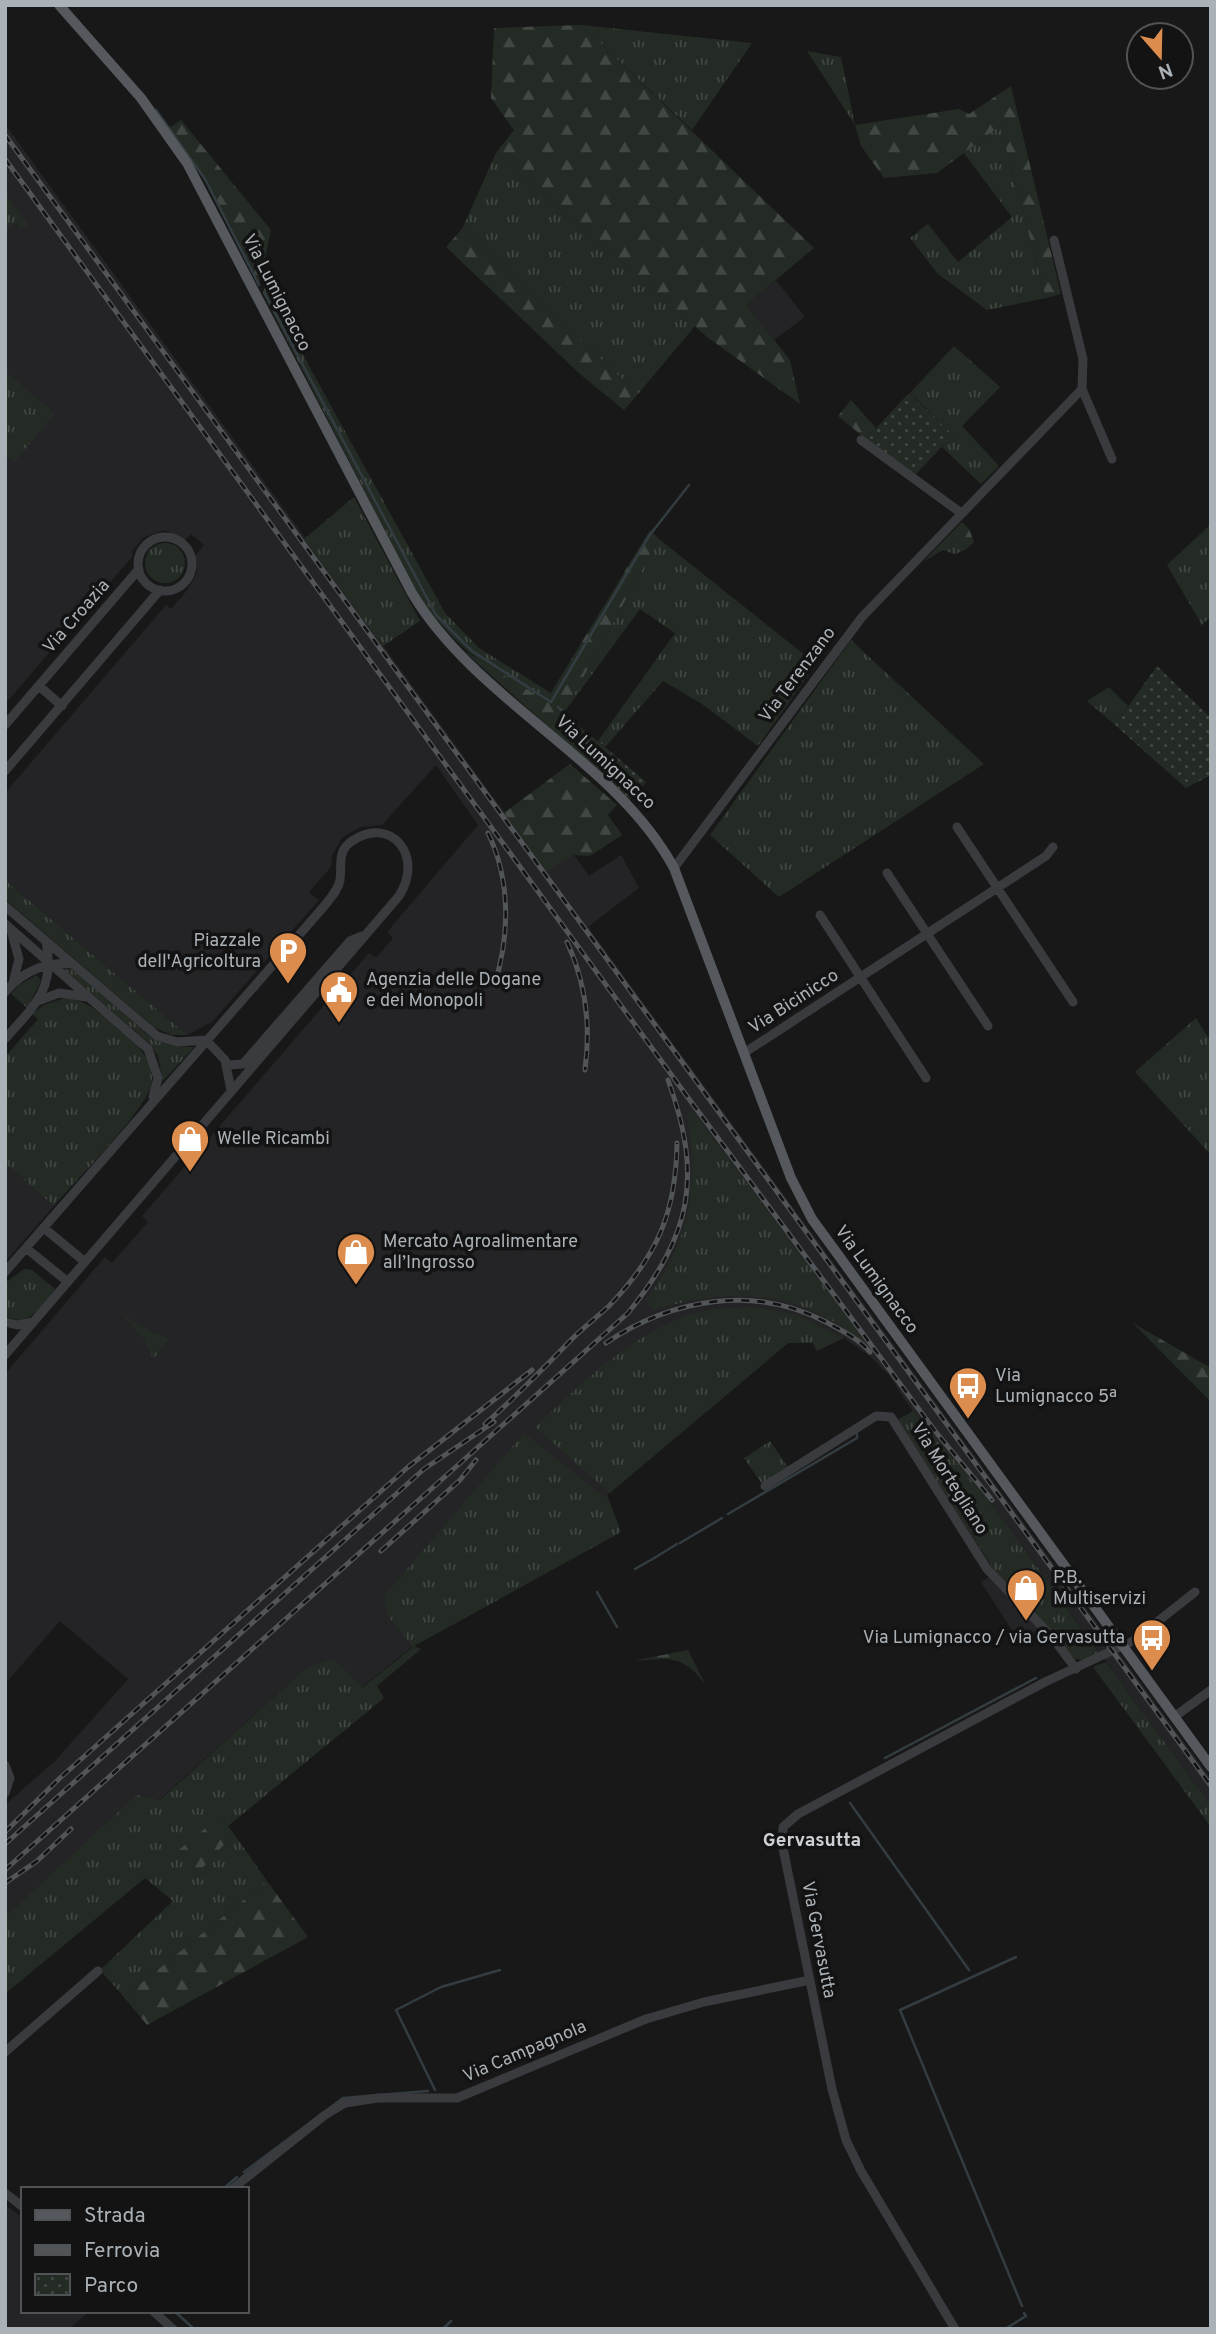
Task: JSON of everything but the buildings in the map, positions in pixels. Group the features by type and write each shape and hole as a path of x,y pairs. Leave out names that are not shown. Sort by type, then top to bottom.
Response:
{"main road":[{"name":"Via Lumignacco","path":"60,6 141,98 187,163 412,593 435,627 475,668 642,820 674,867 791,1178 812,1220 1211,1767"}],"street":[{"path":"1054,240 1083,359 1082,389 1112,459"},
{"name":"Via Terenzano","path":"674,867 862,617 1082,389"},
{"path":"862,440 961,513"},
{"name":"Via Croazia","path":"5,725 139,569 140,553 152,540 168,537 183,544 191,559 189,576 177,587 160,590 5,771"},
{"path":"139,569 146,583 160,590"},
{"path":"38,686 62,706"},
{"path":"957,827 1073,1002"},
{"path":"5,1272 335,893 345,848 361,836 390,836 404,849 410,874 400,897 5,1355"},
{"name":"Via Bicinicco","path":"744,1053 1046,856 1053,847"},
{"path":"887,873 988,1026"},
{"path":"5,906 157,1036 177,1042 206,1041 222,1054 228,1065 231,1090"},
{"name":"Via Bicinicco","path":"820,915 926,1078"},
{"path":"8,926 148,1049 154,1058 159,1078 157,1089 144,1113"},
{"path":"8,926 19,959 13,983"},
{"path":"228,1065 243,1064 350,941 367,934"},
{"path":"5,1039 38,1001 51,964 46,942"},
{"path":"5,992 13,983 51,964 73,965"},
{"path":"38,1001 59,993 92,998"},
{"path":"44,1228 85,1262"},
{"path":"26,1248 68,1282"},
{"path":"5,1322 17,1325 33,1322"},
{"name":"Via Mortegliano","path":"765,1486 876,1416 891,1417 987,1569 1053,1638 1076,1669"},
{"path":"1123,1647 1195,1592"},
{"name":"Via Gervasutta","path":"955,2329 861,2172 846,2140 832,2089 783,1848 782,1831 786,1823 1045,1682 1123,1647"},
{"path":"1174,1717 1211,1690"},
{"path":"5,1765 9,1775 5,1793"},
{"path":"5,2052 98,1970"},
{"name":"Via Campagnola","path":"235,2187 325,2115 345,2103 377,2098 457,2098 646,2018 704,2002 810,1980"},
{"path":"5,2193 21,2205"},
{"path":"155,2313 173,2329"}],"shaded area":[{"path":"5,124 504,812 588,845 574,855 589,876 621,855 639,888 588,927 1211,1779 1211,1806 993,1506 921,1424 888,1374 871,1357 844,1338 817,1351 813,1343 788,1343 607,1495 621,1532 413,1646 361,1688 340,1664 305,1669 159,1800 137,1796 5,1917 5,1805 55,1761 128,1679 60,1621 5,1684 5,1374 105,1257 112,1263 148,1222 142,1216 369,953 376,958 393,938 387,932 478,825 436,765 382,825 361,827 343,837 332,855 331,867 309,892 319,900 212,1022 187,1035 5,880 5,793 166,605 171,609 188,589 197,573 195,556 204,545 191,534 185,540 165,530 144,537 132,551 132,557 5,704"},
{"path":"776,280 805,317 774,340 746,305"},
{"path":"5,1163 54,1206 5,1262"},
{"path":"989,1577 1040,1629 1020,1643 981,1582"},
{"path":"8,2207 21,2217 21,2313 88,2313 69,2329 5,2329 5,2211"}],"green space":[{"path":"581,25 752,43 692,130"},
{"path":"581,25 814,248 746,305 790,360 800,404 707,337 496,153 514,130 491,98 494,28"},
{"path":"807,51 841,57 855,125"},
{"path":"1011,86 1061,294 1046,298 1000,126 937,173 884,178 861,146 855,125 959,109 969,114"},
{"path":"181,120 271,230 259,285 205,179 169,128"},
{"path":"1000,126 1046,298 987,310 938,274 910,238 928,224 958,262 1012,217 964,153"},
{"path":"496,153 695,326 638,394 462,229"},
{"path":"5,193 28,225 20,229 17,223 5,228"},
{"path":"462,229 638,394 624,410 581,375 446,247"},
{"path":"265,286 445,613 479,648 551,693 546,702 491,668 461,645 419,596 263,294"},
{"path":"954,346 1000,387 962,426 999,466 981,484 942,447 953,435 910,393"},
{"path":"5,371 55,414 14,462 5,454"},
{"path":"909,393 953,435 914,476 866,439"},
{"path":"851,400 876,428 866,439 838,416"},
{"path":"354,497 420,621 383,646 304,539"},
{"path":"962,522 969,529 974,542 965,550 949,535"},
{"path":"1211,524 1211,616 1202,625 1167,565"},
{"path":"650,530 659,539 563,714 605,747 590,764 463,650 546,701"},
{"path":"949,535 965,550 955,554 943,550 924,561"},
{"path":"659,539 816,664 758,746 702,704 663,681 605,747 598,741 675,633 640,609 563,714"},
{"path":"165,543 173,544 179,549 184,555 184,571 179,577 173,582 165,583 157,582 151,577 146,571 145,563 146,555 151,549 157,544"},
{"path":"851,640 984,764 779,897 710,835"},
{"path":"1157,666 1211,718 1211,775 1186,788 1115,725"},
{"path":"1109,687 1128,706 1115,725 1087,701"},
{"path":"605,747 646,782 629,800 590,764"},
{"path":"570,764 617,805 608,815 622,835 590,856 574,855 547,871 504,813"},
{"path":"5,880 187,1035 172,1035 155,1028 5,899"},
{"path":"62,968 73,970 154,1040 175,1046 194,1047 163,1081 158,1056 149,1043"},
{"path":"37,975 41,981 27,1008 11,994 19,985"},
{"path":"65,998 82,1002 103,1015 134,1043 150,1066 152,1081 148,1093 126,1125 54,1206 5,1163 5,1057 38,1019 32,1014 44,1005"},
{"path":"1196,1018 1211,1042 1211,1155 1135,1072"},
{"path":"692,1110 869,1346 818,1313 792,1303 767,1298 713,1297 653,1310 646,1299 673,1257 688,1211 692,1164 687,1114"},
{"path":"24,1269 32,1270 55,1289 40,1308 21,1320 5,1316 5,1283"},
{"path":"755,1307 797,1315 843,1338 817,1351 813,1343 788,1343 610,1493 535,1427 603,1366 660,1327 698,1312"},
{"path":"121,1313 152,1333 169,1338 155,1357 152,1357 144,1339"},
{"path":"1133,1323 1211,1368 1211,1402"},
{"path":"913,1411 993,1506 1100,1654 1084,1660 1075,1659 996,1573 897,1420"},
{"path":"524,1433 604,1497 607,1495 621,1532 414,1646 421,1649 377,1686 384,1698 228,1826 219,1816 196,1874 234,1834 267,1881 124,1997 100,1970 173,1901 145,1878 5,1994 5,1917 137,1795 160,1800 305,1669 330,1660 340,1664 362,1688 413,1647 388,1616 384,1596"},
{"path":"770,1441 788,1467 762,1484 744,1458"},
{"path":"688,1650 705,1684 689,1667 674,1660 633,1661"},
{"path":"1106,1662 1211,1806 1211,1827 1093,1667"},
{"path":"220,1816 234,1834 196,1875 174,1854"},
{"path":"267,1881 308,1937 147,2025 124,1997"}],"waterway":[{"path":"156,110 205,179 259,285"},
{"path":"264,292 436,615 472,651 551,702 649,536 689,485"},
{"path":"558,707 563,711"},
{"path":"728,1514 857,1438 857,1434"},
{"path":"680,1543 722,1518"},
{"path":"651,1560 677,1544"},
{"path":"635,1569 649,1561"},
{"path":"597,1592 617,1627"},
{"path":"885,1758 1036,1678"},
{"path":"850,1803 969,1970"},
{"path":"1016,1957 900,2010 1022,2306"},
{"path":"435,2090 396,2010 441,1987 500,1970"},
{"path":"244,2172 343,2098 428,2091"},
{"path":"225,2187 237,2177"},
{"path":"176,2313 192,2327"},
{"path":"1005,2329 1026,2316 1024,2313"},
{"path":"443,2329 451,2321"}],"railway":[{"path":"5,135 1211,1786"},
{"path":"5,159 689,1099 935,1431 992,1500"},
{"path":"488,833 501,870 506,909 503,948 494,986"},
{"path":"567,942 583,989 587,1021 585,1070"},
{"path":"5,1870 628,1313 666,1257 678,1230 685,1203 688,1175 686,1146 668,1080"},
{"path":"485,1424 609,1306 640,1269 661,1232 668,1212 673,1191 677,1143"},
{"path":"606,1343 631,1328 685,1307 742,1300 799,1310 844,1332 870,1352"},
{"path":"5,1832 60,1778 408,1467 532,1370"},
{"path":"5,1844 424,1469 494,1422"},
{"path":"381,1551 460,1480 476,1460"},
{"path":"5,1883 37,1861 71,1829"}],"place":[{"name":"Piazzale dell'Agricoltura","path":"288,985"},
{"name":"Agenzia delle Dogane e dei Monopoli","path":"339,1024"},
{"name":"Welle Ricambi","path":"190,1173"},
{"name":"Mercato Agroalimentare all’Ingrosso","path":"356,1286"},
{"name":"Via Lumignacco 5ª","path":"968,1420"},
{"name":"P.B. Multiservizi","path":"1026,1622"},
{"name":"Via Lumignacco / via Gervasutta","path":"1152,1672"}],"district":[{"name":"Gervasutta","path":"812,1841"}]}
